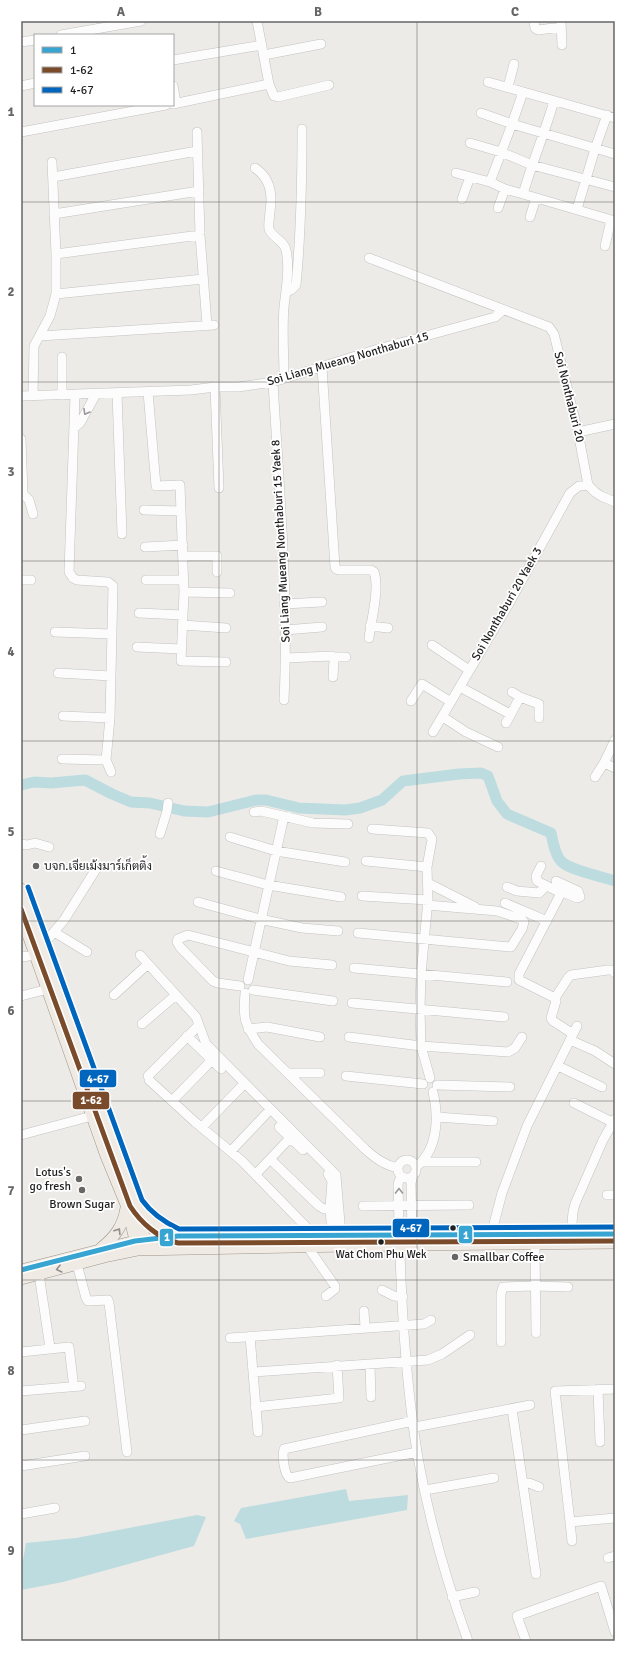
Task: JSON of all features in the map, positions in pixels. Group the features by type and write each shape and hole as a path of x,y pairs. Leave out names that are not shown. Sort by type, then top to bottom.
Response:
{"main road":[{"path":"21,889 39,950 48,989 106,1156 132,1205 155,1224 178,1236"},
{"path":"22,920 39,950 63,1008 132,1205 141,1245"},
{"path":"99,1250 115,1236 132,1205"},
{"path":"21,1270 99,1250 141,1245 350,1246 399,1239 412,1234 615,1234"},
{"path":"333,1246 341,1235"},
{"path":"341,1235 350,1246"},
{"path":"21,1279 178,1236 341,1235 399,1239 535,1243 615,1243"}],"street":[{"path":"68,34 141,21"},
{"path":"257,21 269,84 272,94 275,97 329,85"},
{"path":"534,21 535,28 538,30 561,24 562,46"},
{"path":"21,42 34,40"},
{"path":"264,55 321,44"},
{"path":"174,60 262,45"},
{"path":"508,88 514,64"},
{"path":"488,82 611,116 595,149 577,210"},
{"path":"21,86 34,83"},
{"path":"175,103 269,84"},
{"path":"490,182 523,92"},
{"path":"523,194 532,165 545,133 554,101"},
{"path":"21,132 161,106"},
{"path":"481,113 512,124 615,154"},
{"path":"286,291 291,290 296,285 302,203 302,128"},
{"path":"40,336 210,325 203,279 200,235 200,191 197,132"},
{"path":"470,143 501,152 532,165 615,187"},
{"path":"53,178 197,151"},
{"path":"33,395 34,346 50,316 56,294 56,254 52,162"},
{"path":"255,168 266,177 268,182 271,204 269,229 273,235 283,243 286,250 286,291 283,348 284,378"},
{"path":"456,173 490,182 505,189 613,220 605,246"},
{"path":"462,199 470,177"},
{"path":"498,208 505,189"},
{"path":"54,214 200,191"},
{"path":"530,217 536,198"},
{"path":"56,254 200,235"},
{"path":"369,258 419,276 503,310"},
{"path":"56,294 203,279"},
{"name":"Soi Liang Mueang Nonthaburi 15","path":"21,396 192,390 215,387 238,387 273,382 378,349 495,317 503,310"},
{"name":"Soi Nonthaburi 20","path":"503,310 540,323 552,330 578,432 588,485"},
{"path":"62,357 62,395"},
{"path":"322,367 335,567 339,570 371,570 376,576 375,596 369,638"},
{"name":"Soi Liang Mueang Nonthaburi 15 Yaek 8","path":"273,382 286,658 284,700"},
{"path":"215,387 219,488"},
{"path":"148,392 156,486 180,485 184,592 181,661 226,662"},
{"path":"117,393 122,534"},
{"path":"74,428 80,423 96,394"},
{"path":"75,395 70,572 73,578 77,580 108,582 113,586 110,718 106,760 111,772"},
{"path":"578,432 615,424"},
{"path":"21,439 23,494 30,500 33,514"},
{"path":"588,485 601,496 615,502"},
{"name":"Soi Nonthaburi 20 Yaek 3","path":"433,732 507,607 570,493 579,486 588,485"},
{"path":"144,510 181,512"},
{"path":"145,547 183,545"},
{"path":"183,556 217,556 217,572"},
{"path":"21,580 31,580"},
{"path":"146,580 183,580"},
{"path":"184,592 230,593"},
{"path":"284,604 322,602"},
{"path":"139,613 226,628"},
{"path":"370,626 388,628"},
{"path":"285,630 322,627"},
{"path":"55,632 112,634"},
{"path":"432,645 469,670"},
{"path":"137,647 181,649"},
{"path":"333,677 334,657"},
{"path":"286,658 346,657"},
{"path":"58,673 111,676"},
{"path":"411,701 422,684 451,702"},
{"path":"460,687 510,714"},
{"path":"506,723 516,694 539,704 539,718"},
{"path":"63,716 110,718"},
{"path":"443,717 466,732 498,747"},
{"path":"595,777 615,740"},
{"path":"62,760 106,760"},
{"path":"604,762 615,768"},
{"path":"160,834 168,806"},
{"path":"254,812 262,811 313,823 348,824"},
{"path":"284,816 260,919 248,980 242,982 246,990 244,1012 246,1026 258,1044 290,1073 365,1149 379,1161 407,1178 418,1168 476,1162"},
{"path":"372,829 428,833 432,839 427,867 428,903 421,974 420,1009 421,1046 426,1081 425,1091 435,1088 510,1087"},
{"path":"230,836 276,851 345,862"},
{"path":"21,844 27,846 35,843 49,847"},
{"path":"366,861 427,867"},
{"path":"21,957 39,950 67,916 98,866"},
{"path":"541,866 536,879 537,881 561,893 577,898 580,894 578,891 556,881"},
{"path":"216,871 268,885 342,897"},
{"path":"428,883 435,885 479,909"},
{"path":"507,887 517,892 539,893 546,886"},
{"path":"555,998 519,980 519,974 561,893"},
{"path":"358,933 511,947 522,930 524,922 521,919 498,911 362,896"},
{"path":"198,902 260,919 302,928 338,931"},
{"path":"505,903 547,921"},
{"path":"54,932 87,952"},
{"path":"332,965 292,961 253,953 188,935 178,939 178,944 180,947 213,981 218,983 246,990 334,1001"},
{"path":"140,955 196,1017 203,1046 212,1060 242,1086 266,1114 290,1138 304,1147"},
{"path":"114,995 148,964"},
{"path":"354,968 507,982"},
{"path":"615,973 612,970 608,970 571,975 555,998 556,1001 551,1018 553,1021 573,1033 595,1051 615,1064"},
{"path":"21,996 48,989"},
{"path":"142,1024 176,995"},
{"path":"352,1004 504,1017"},
{"path":"198,1026 148,1078 172,1101 256,1174 314,1235"},
{"path":"248,1029 267,1027 320,1036"},
{"path":"491,1235 502,1193 527,1126 573,1033"},
{"path":"187,1036 203,1046 334,1176 334,1208 341,1235"},
{"path":"349,1037 421,1046 508,1052 515,1048 522,1037"},
{"path":"172,1101 212,1060"},
{"path":"558,1066 602,1087"},
{"path":"290,1073 320,1073"},
{"path":"346,1076 426,1081 436,1080 435,1088 437,1117 432,1145 411,1182 412,1234"},
{"path":"202,1127 242,1086"},
{"path":"571,1235 575,1204 614,1121 574,1103"},
{"path":"231,1152 266,1114"},
{"path":"21,1135 92,1116"},
{"path":"437,1117 493,1121"},
{"path":"256,1174 290,1138"},
{"path":"270,1159 319,1206 324,1209 334,1208"},
{"path":"418,1168 414,1162 406,1159 400,1162 398,1184 399,1239 407,1361 417,1452 425,1490 442,1563 468,1641"},
{"path":"363,1206 469,1205"},
{"path":"535,1243 536,1334"},
{"path":"307,1246 335,1286 335,1289 326,1296"},
{"path":"77,1264 88,1301 108,1300 109,1303 127,1452"},
{"path":"39,1274 50,1348"},
{"path":"500,1342 501,1290 506,1286 568,1287"},
{"path":"382,1290 394,1296 403,1298"},
{"path":"364,1311 366,1327"},
{"path":"230,1338 404,1324 424,1324 431,1320"},
{"path":"253,1372 337,1365 428,1360 442,1354 470,1335"},
{"path":"250,1336 258,1432"},
{"path":"21,1352 69,1347 77,1383 21,1391"},
{"path":"370,1364 371,1397"},
{"path":"255,1407 339,1398 337,1365"},
{"path":"598,1389 600,1442"},
{"path":"572,1541 555,1391 615,1389"},
{"path":"417,1452 290,1478 286,1475 283,1455 284,1449 414,1424 530,1405"},
{"path":"512,1409 536,1574"},
{"path":"21,1430 85,1421"},
{"path":"21,1466 85,1456"},
{"path":"425,1490 494,1478"},
{"path":"523,1484 529,1483 539,1487"},
{"path":"21,1514 55,1508"},
{"path":"570,1522 615,1518"},
{"path":"526,1641 517,1616 601,1586 615,1632"},
{"path":"452,1596 475,1592"}],"water":[{"path":"346,1489 349,1501 408,1495 407,1510 246,1539 240,1524 234,1521 241,1508"},
{"path":"197,1515 206,1517 194,1546 63,1582 21,1590 21,1560 23,1560 26,1543 76,1538"}],"waterway":[{"path":"21,785 34,782 51,783 85,780 131,802 150,803 184,811 208,812 256,800 266,800 299,808 345,810 360,808 382,800 403,781 459,774 481,773 488,776 497,801 507,814 551,833 556,853 562,862 572,868 615,881"}],"transit line":[{"name":"4-67","path":"28,887 142,1200 154,1213 168,1223 179,1229 615,1227"},
{"name":"1-62","path":"21,909 130,1206 145,1224 164,1238 178,1243 615,1241"},
{"name":"1","path":"21,1270 135,1241 178,1236 615,1234"}],"place":[{"name":"บจก.เจียเม้งมาร์เก็ตติ้ง","path":"36,866"},
{"name":"Lotus's go fresh","path":"79,1179"},
{"name":"Brown Sugar","path":"82,1190"},
{"name":"Wat Chom Phu Wek","path":"381,1242"},
{"name":"Smallbar Coffee","path":"455,1257"}]}
